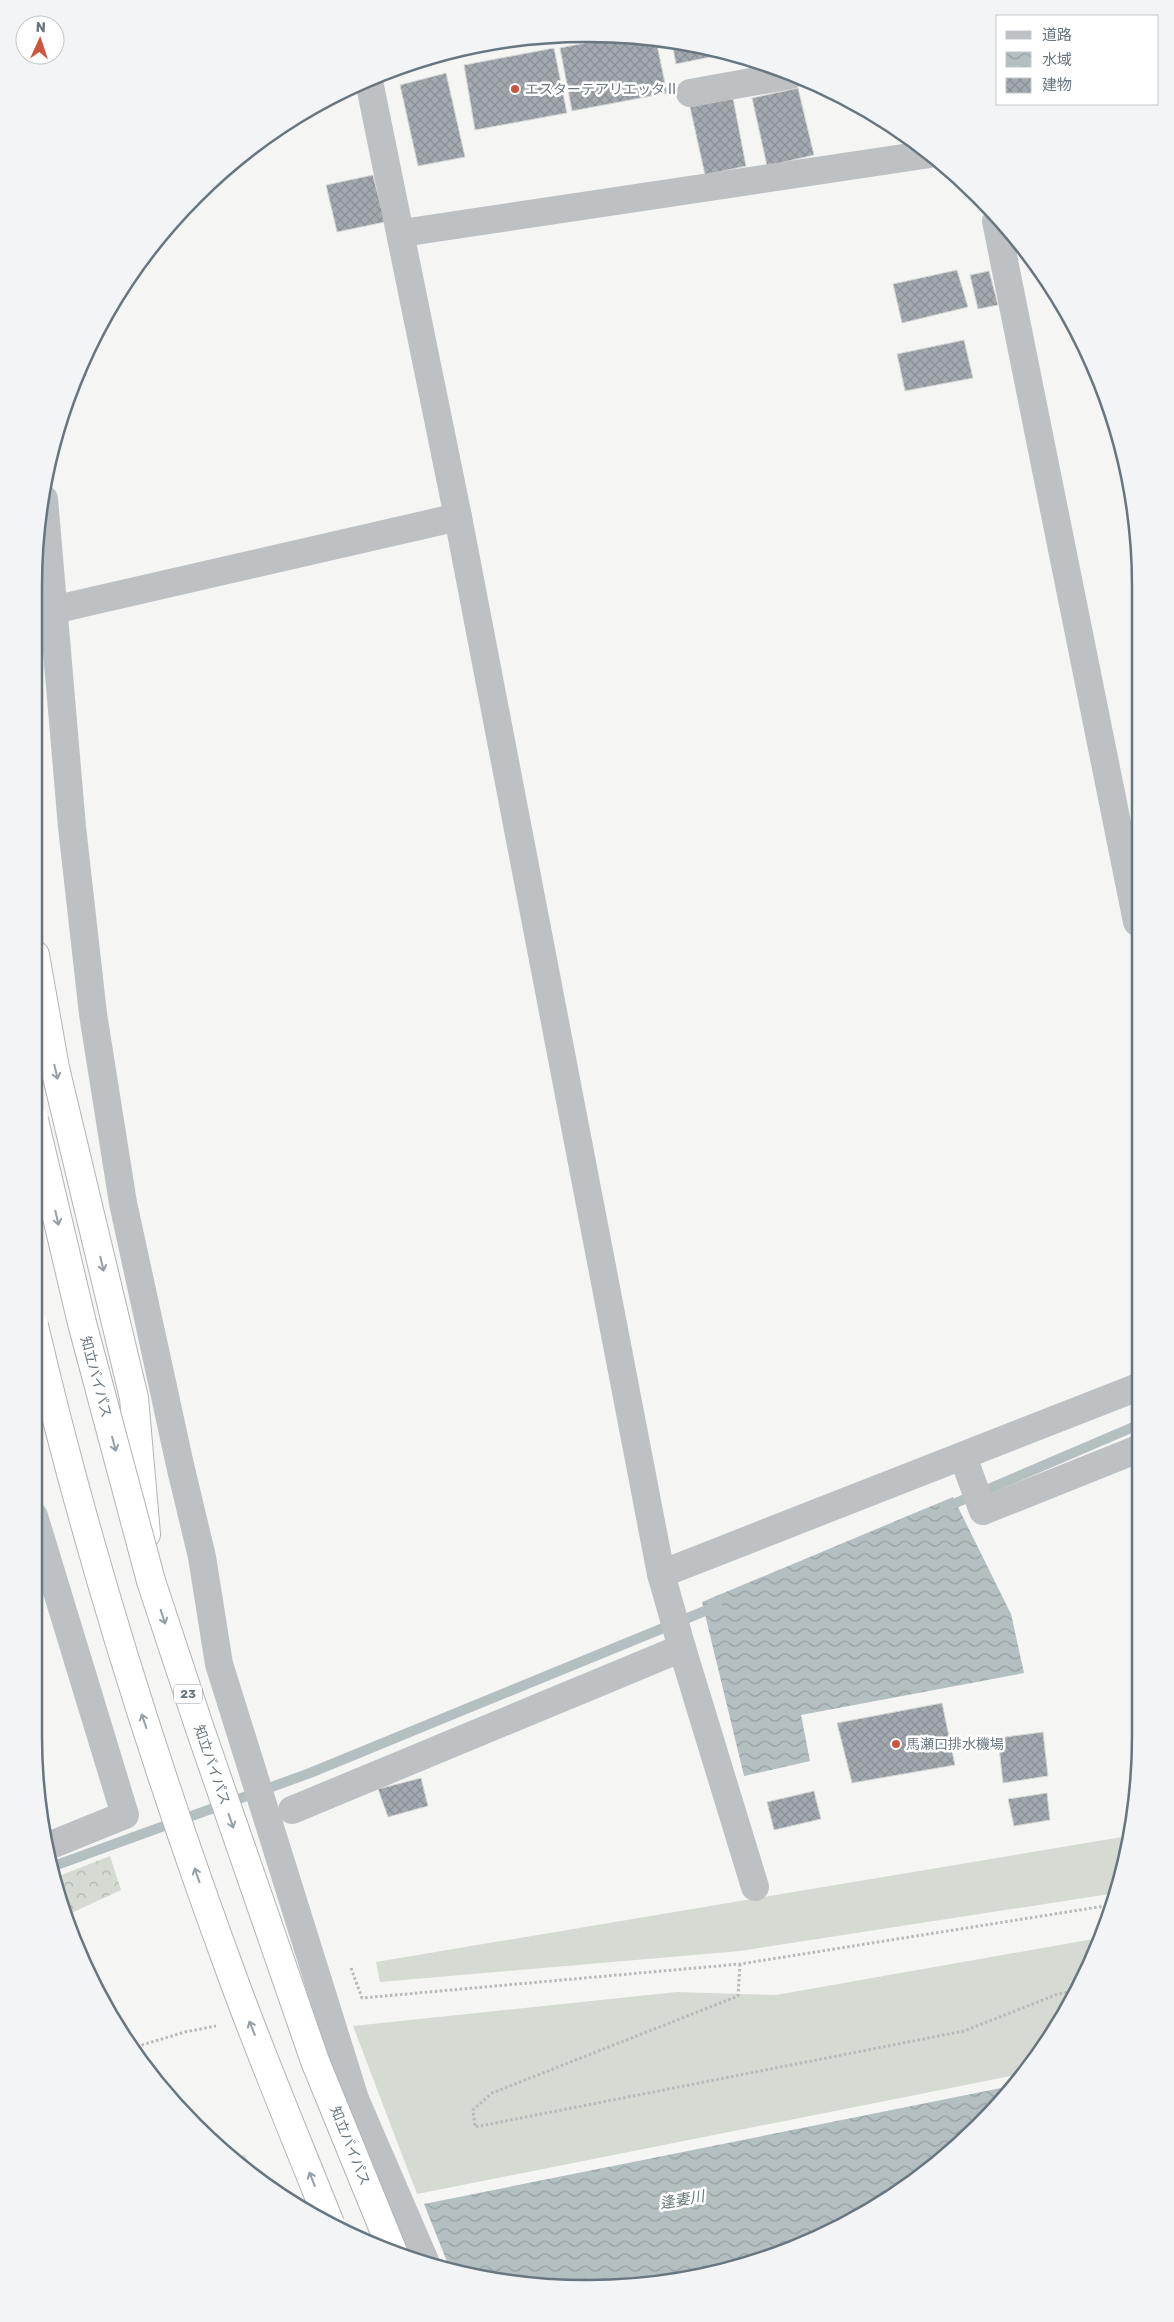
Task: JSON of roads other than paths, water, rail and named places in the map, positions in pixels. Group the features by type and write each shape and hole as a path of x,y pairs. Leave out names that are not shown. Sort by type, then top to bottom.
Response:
{"highway":[{"path":"42,998 55,1068 134,1398 151,1580"},
{"name":"知立バイパス","path":"42,1154 82,1323 151,1580 315,2061 389,2242"},
{"path":"42,1360 130,1678 234,1981 325,2212"}],"street":[{"path":"690,93 780,78"},
{"path":"370,88 402,233 458,517 661,1574 755,1886"},
{"path":"402,233 919,156"},
{"path":"998,230 1132,897"},
{"path":"53,610 458,517"},
{"path":"46,526 72,827 93,1014 123,1203 202,1557 219,1664 355,2098 422,2254"},
{"path":"661,1574 1132,1389"},
{"path":"963,1457 983,1511 1132,1451"},
{"path":"42,1542 125,1815 54,1844"},
{"path":"292,1810 682,1648"}],"water":[{"path":"953,1497 1011,1614 1024,1673 801,1715 810,1761 744,1776 702,1602"},
{"name":"逢妻川","path":"1001,2088 972,2120 946,2144 890,2188 859,2207 795,2238 762,2251 693,2269 658,2275 587,2280 516,2275 447,2261 424,2204"}],"waterway":[{"path":"944,1508 1132,1428"},
{"path":"58,1864 310,1773 717,1606"}],"place":[{"name":"エスターテアリエッタⅡ","path":"515,89"},
{"name":"馬瀬口排水機場","path":"896,1744"}]}
